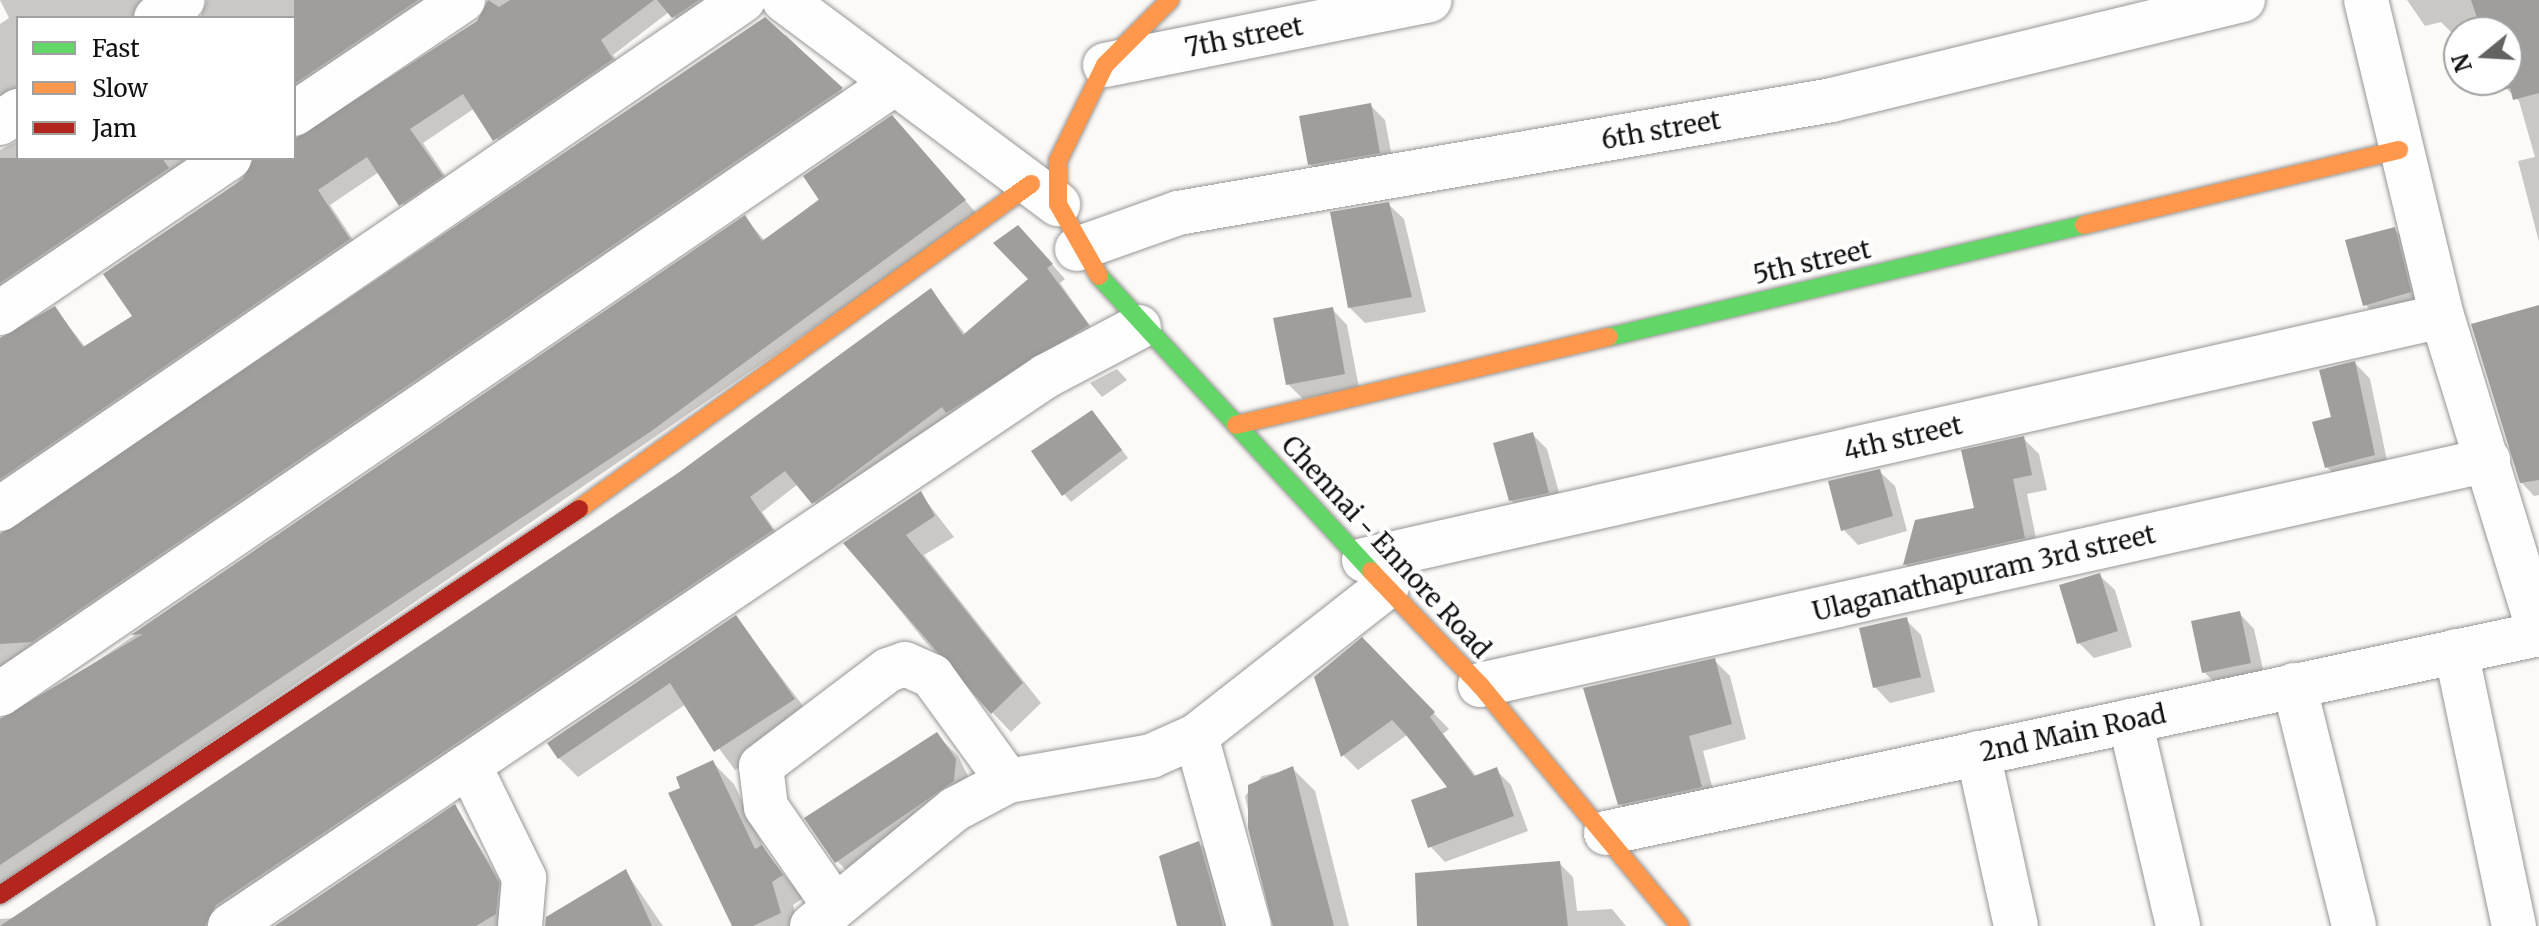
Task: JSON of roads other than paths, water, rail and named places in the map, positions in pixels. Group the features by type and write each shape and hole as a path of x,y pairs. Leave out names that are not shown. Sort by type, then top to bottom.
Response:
{"street":[{"path":"159,16 183,0"},
{"path":"296,113 463,0"},
{"path":"0,509 743,0"},
{"path":"784,0 1045,194"},
{"path":"0,895 1045,194 1105,65 1170,0"},
{"name":"7th street","path":"1105,65 1430,0"},
{"name":"6th street","path":"1077,249 1178,213 1832,100 2243,0"},
{"path":"2366,0 2399,150 2442,316 2539,633"},
{"path":"0,694 895,83"},
{"name":"5th street","path":"1236,425 2399,150"},
{"path":"0,313 226,160"},
{"name":"Chennai - Ennore Road","path":"1045,194 1077,249 1139,327 1236,425 1480,685 1606,833 1680,926"},
{"name":"4th street","path":"1375,573 2442,316"},
{"path":"230,926 1046,376 1139,327"},
{"name":"Ulaganathapuram 3rd street","path":"1480,685 2488,460"},
{"path":"1008,781 932,676 905,664 888,670 761,766 766,807 823,916 955,809 1008,781 1151,756 1196,736 1375,573"},
{"name":"2nd Main Road","path":"1606,833 2539,633"},
{"path":"2456,651 2514,926"},
{"path":"2294,685 2354,926"},
{"path":"2130,721 2178,926"},
{"path":"1196,736 1249,926"},
{"path":"1978,753 2016,926"},
{"path":"469,765 512,844 524,878 516,922"}]}
